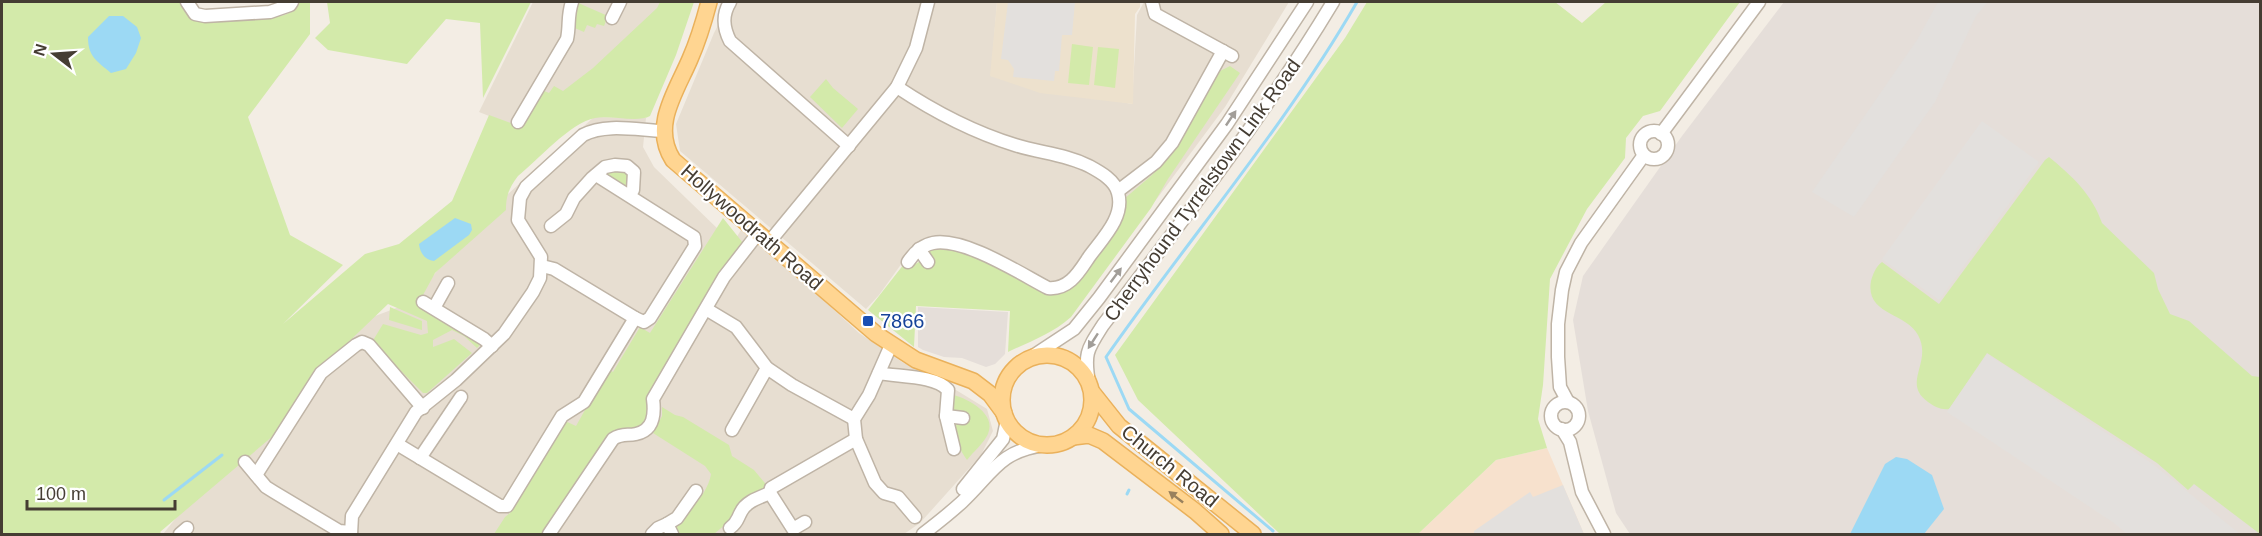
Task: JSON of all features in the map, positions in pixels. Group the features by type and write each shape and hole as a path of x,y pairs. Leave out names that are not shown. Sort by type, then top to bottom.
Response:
{"main road":[{"path":"663,131 664,118 698,39 709,2"},
{"name":"Hollywoodrath Road","path":"663,131 667,150 673,160 858,319 891,345 916,360 973,381 990,394 1006,417"},
{"path":"1044,354 1071,361 1082,370 1091,387 1092,405 1089,417 1082,428 1073,437 1059,443 1044,445 1029,441 1016,433 1006,417 1003,390 1013,371 1030,358 1044,354"},
{"name":"Hollywoodrath Road","path":"973,381 995,380 1013,371"},
{"name":"Church Road","path":"1091,387 1119,426 1253,534"},
{"name":"Church Road","path":"1073,437 1089,435 1103,441 1195,511 1221,534"}],"street":[{"path":"187,2 195,14 205,16 270,12 290,5 292,2"},
{"path":"518,122 567,39 569,30 567,22 572,2"},
{"path":"612,18 620,2"},
{"path":"730,2 724,21 730,41 849,146"},
{"path":"549,534 613,439 620,434 638,434 650,426 654,415 653,399 724,277 849,146 897,87 916,48 928,2"},
{"path":"1118,191 1156,162 1172,143 1227,53 1155,14 1152,2"},
{"name":"Cherryhound Tyrrelstown Link Road","path":"1030,358 1074,329 1099,298 1227,124 1307,2"},
{"name":"Cherryhound Tyrrelstown Link Road","path":"1091,387 1086,364 1087,350 1103,325 1214,179 1305,48 1333,2"},
{"path":"1661,134 1759,2"},
{"path":"897,87 922,105 1014,145 1055,154 1088,166 1107,177 1118,191 1119,201 1115,221 1076,276 1063,287 1048,288 981,253 952,243 933,243 919,249 908,262"},
{"path":"245,462 274,492 339,531 351,533 352,516 416,412 456,380 504,334 522,311 540,278 542,266 537,248 523,231 518,220 520,198 526,187 590,131 612,128 663,131"},
{"path":"1650,132 1661,134 1667,146 1664,155 1652,159 1644,155 1640,148 1643,137 1650,132"},
{"path":"1567,428 1552,422 1551,413 1563,393 1558,324 1566,272 1581,243 1644,155"},
{"path":"551,226 566,214 574,198 596,175 610,165 632,168 634,172 633,190 629,195"},
{"path":"542,266 562,274 644,322 650,318 696,242 691,233 596,175"},
{"path":"919,249 928,262"},
{"path":"448,283 428,305 492,346"},
{"path":"706,309 736,327 767,368 792,385 854,419"},
{"path":"397,444 500,506 507,506 561,416 584,402 635,318"},
{"path":"256,475 321,373 362,342 369,345 423,408"},
{"path":"891,345 869,395 854,419 856,439 875,483 884,493 898,497 915,517"},
{"path":"732,430 767,368"},
{"path":"879,373 928,380 944,385 948,390 946,416 954,449"},
{"path":"1563,393 1578,411 1578,420 1567,428"},
{"path":"420,458 461,397"},
{"path":"946,416 963,418"},
{"path":"943,516 1003,439 1006,417"},
{"path":"1567,428 1582,492 1604,534"},
{"path":"730,528 739,520 746,506 770,493 771,488 856,439"},
{"path":"923,534 962,501 994,466 1028,447 1044,445"},
{"path":"652,534 658,528 669,529 696,491"},
{"path":"770,493 793,529 805,522"}],"shaded area":[{"path":"533,2 672,2 522,129 479,112"},
{"path":"730,2 997,2 991,76 1132,104 1137,15 1144,2 1289,2 1225,107 1086,294 1057,284 993,250 947,238 902,263 866,309 680,151 676,124 714,33"},
{"path":"997,2 1140,2 1140,7 1135,14 1133,104 1040,93 990,76"},
{"path":"1008,2 1075,2 1072,35 1062,35 1059,71 1055,71 1054,81 1013,77 1014,69 1008,60 1001,59"},
{"path":"1784,2 2260,2 2260,534 1630,534 1616,513 1588,411 1573,320 1583,276 1682,136"},
{"path":"1938,2 1988,2 1976,16 1935,102 1854,217 1812,192 1917,40"},
{"path":"594,117 646,118 643,147 654,167 721,232 513,534 163,534 253,424 346,327 407,304 508,194"},
{"path":"1982,121 2039,162 1939,300 1882,259"},
{"path":"741,230 805,283 859,333 902,362 987,409 993,431 981,455 920,523 904,534 536,534 634,406"},
{"path":"918,307 1008,312 1005,354 995,364 986,367 962,358 944,357 923,350 918,347"},
{"path":"1987,354 2154,465 2240,534 2127,534 2114,523 1947,412"},
{"path":"1547,448 1584,534 1418,534 1496,460"},
{"path":"1563,485 1584,534 1474,534 1474,531 1530,492 1533,497"}],"green space":[{"path":"2,2 183,2 190,16 227,19 280,16 291,12 297,2 310,2 310,34 248,117 290,235 343,265 283,324 365,254 399,244 452,201 489,115 522,127 542,90 549,93 554,86 563,91 593,68 657,8 660,2 694,2 676,55 650,116 638,119 595,118 576,126 565,134 518,176 509,192 506,210 435,273 417,306 482,343 477,348 464,336 452,330 433,340 433,347 454,339 472,353 427,393 423,393 372,342 383,324 421,335 428,333 427,321 388,304 309,380 280,430 160,532 162,534 2,534"},
{"path":"327,2 531,2 483,98 480,23 446,19 407,64 328,50 315,38 330,23"},
{"path":"576,2 608,16 604,26 597,24 595,28 587,25 584,32 570,26"},
{"path":"1367,2 1555,2 1582,23 1606,2 1740,2 1660,111 1643,116 1626,138 1625,158 1587,209 1550,279 1543,385 1538,419 1547,448 1496,460 1418,534 1280,534 1138,400 1115,355 1345,38"},
{"path":"1072,44 1093,47 1089,85 1068,83"},
{"path":"1098,47 1119,49 1115,88 1094,85"},
{"path":"1230,66 1240,73 1151,208 1071,317 1056,328 1008,352 1010,311 916,306 914,347 868,310 904,264 911,267 920,261 926,268 932,264 928,256 929,251 936,247 959,250 1043,292 1056,295 1072,286 1124,199 1152,175 1177,146 1220,71"},
{"path":"826,79 858,109 842,128 810,97"},
{"path":"2049,157 2066,171 2087,194 2102,223 2154,273 2158,289 2170,314 2189,321 2252,376 2260,377 2260,534 2194,484 2188,490 2157,463 1987,353 1949,409 1936,407 1920,395 1917,380 1922,345 1912,327 1874,301 1871,281 1875,270 1882,262 1939,304"},
{"path":"610,170 629,172 629,187 626,189 605,177"},
{"path":"723,218 743,243 710,291 647,400 644,422 641,426 630,430 614,432 543,534 494,534 510,513 565,421 576,426 608,369 613,372 640,327 650,333"},
{"path":"390,307 422,321 422,330 389,320"},
{"path":"954,395 980,408 990,427 986,437 967,460 954,435 956,414 952,407"},
{"path":"662,407 729,445 732,456 754,470 769,488 714,534 677,534 673,527 701,496 711,474 705,466 653,433 662,416"}],"water":[{"path":"109,16 123,16 137,27 141,38 136,53 126,69 111,73 98,62 88,44 88,37"},
{"path":"455,218 471,224 472,230 469,235 434,261 426,258 419,244"},
{"path":"1896,457 1907,459 1932,475 1944,509 1924,534 1850,534 1885,464"}],"waterway":[{"path":"1273,531 1129,409 1106,357 1268,138 1357,2"},
{"path":"164,500 222,455"},
{"path":"1127,494 1129,490"}],"place":[{"name":"7866","path":"868,321"}]}
